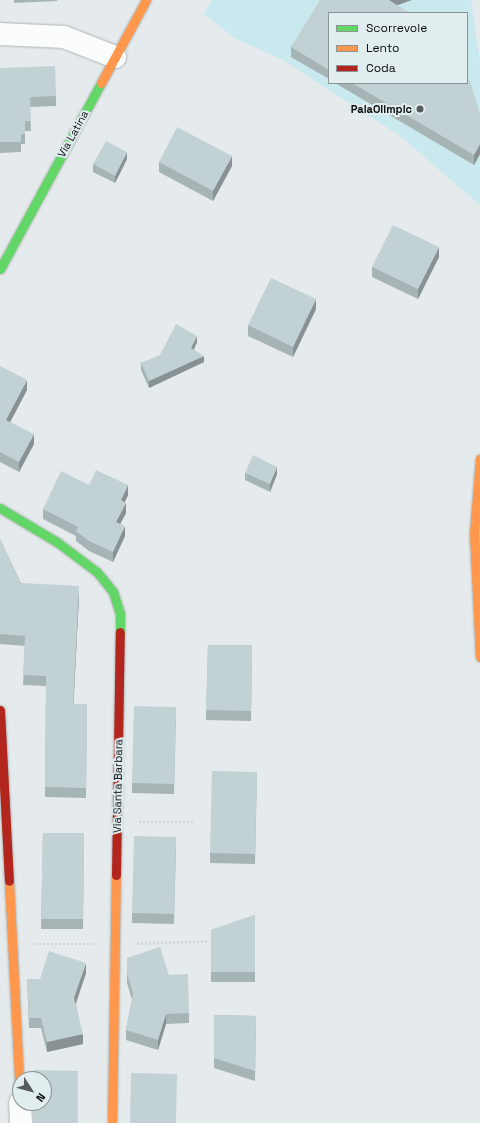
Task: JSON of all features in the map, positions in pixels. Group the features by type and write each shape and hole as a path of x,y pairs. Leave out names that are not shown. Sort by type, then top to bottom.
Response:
{"street":[{"name":"Via Latina","path":"0,269 146,0"},
{"path":"0,34 64,37 116,57"},
{"path":"480,459 474,533 480,657"},
{"name":"Via Santa Barbara","path":"0,508 78,557 97,572 113,592 121,636 112,1123"},
{"path":"0,710 19,1071"},
{"path":"20,1111 21,1123"}],"path":[{"path":"118,822 195,822"},
{"path":"12,943 67,944"}],"shaded area":[{"name":"PalaOlimpic","path":"212,0 471,0 480,62 480,205 400,136 281,59 234,38 204,14"}],"building":[{"path":"320,0 389,0 408,12 328,12 328,69 291,47"},
{"path":"55,66 56,96 30,97 31,121 25,121 25,134 21,134 21,142 0,142 0,68"},
{"path":"468,80 470,81 480,114 480,144 474,155 354,84 468,84"},
{"path":"177,127 232,156 213,191 159,162"},
{"path":"106,141 127,152 115,176 93,164"},
{"path":"393,225 439,247 418,289 372,267"},
{"path":"271,278 316,299 293,347 248,325"},
{"path":"176,324 197,336 191,348 204,356 149,381 141,363 160,355"},
{"path":"0,366 27,380 6,420 34,434 19,462 0,452"},
{"path":"253,455 277,467 270,484 245,473"},
{"path":"96,470 128,485 121,500 126,503 116,522 125,526 113,552 89,541 76,531 78,527 43,509 61,471 89,485"},
{"path":"0,539 21,583 79,586 73,704 87,704 86,788 45,787 46,676 23,675 25,636 0,634"},
{"path":"208,645 252,645 251,711 206,710"},
{"path":"134,706 176,707 174,784 132,783"},
{"path":"212,771 257,772 255,854 210,853"},
{"path":"43,833 84,833 83,919 41,919"},
{"path":"134,836 176,837 174,914 132,913"},
{"path":"255,915 255,972 211,972 211,930"},
{"path":"160,947 169,975 188,974 189,1013 166,1014 158,1040 126,1030 133,994 127,973 127,958"},
{"path":"49,951 86,963 74,998 83,1034 47,1042 41,1018 29,1018 27,979 40,979"},
{"path":"214,1015 256,1016 255,1071 214,1058"},
{"path":"34,1070 78,1071 78,1123 33,1123 33,1111 52,1111 52,1071"},
{"path":"131,1073 177,1074 176,1123 130,1123"}],"traffic: fast":[{"path":"0,269 101,83"},
{"path":"0,508 57,542 97,572 113,592 120,614 120,632"}],"traffic: slow":[{"path":"101,83 146,0"},
{"path":"480,459 474,533 480,657"},
{"path":"112,1123 116,875"},
{"path":"9,881 19,1071"}],"traffic: jam":[{"path":"116,875 120,632"},
{"path":"0,710 9,881"}],"place":[{"name":"PalaOlimpic","path":"420,109"}]}
